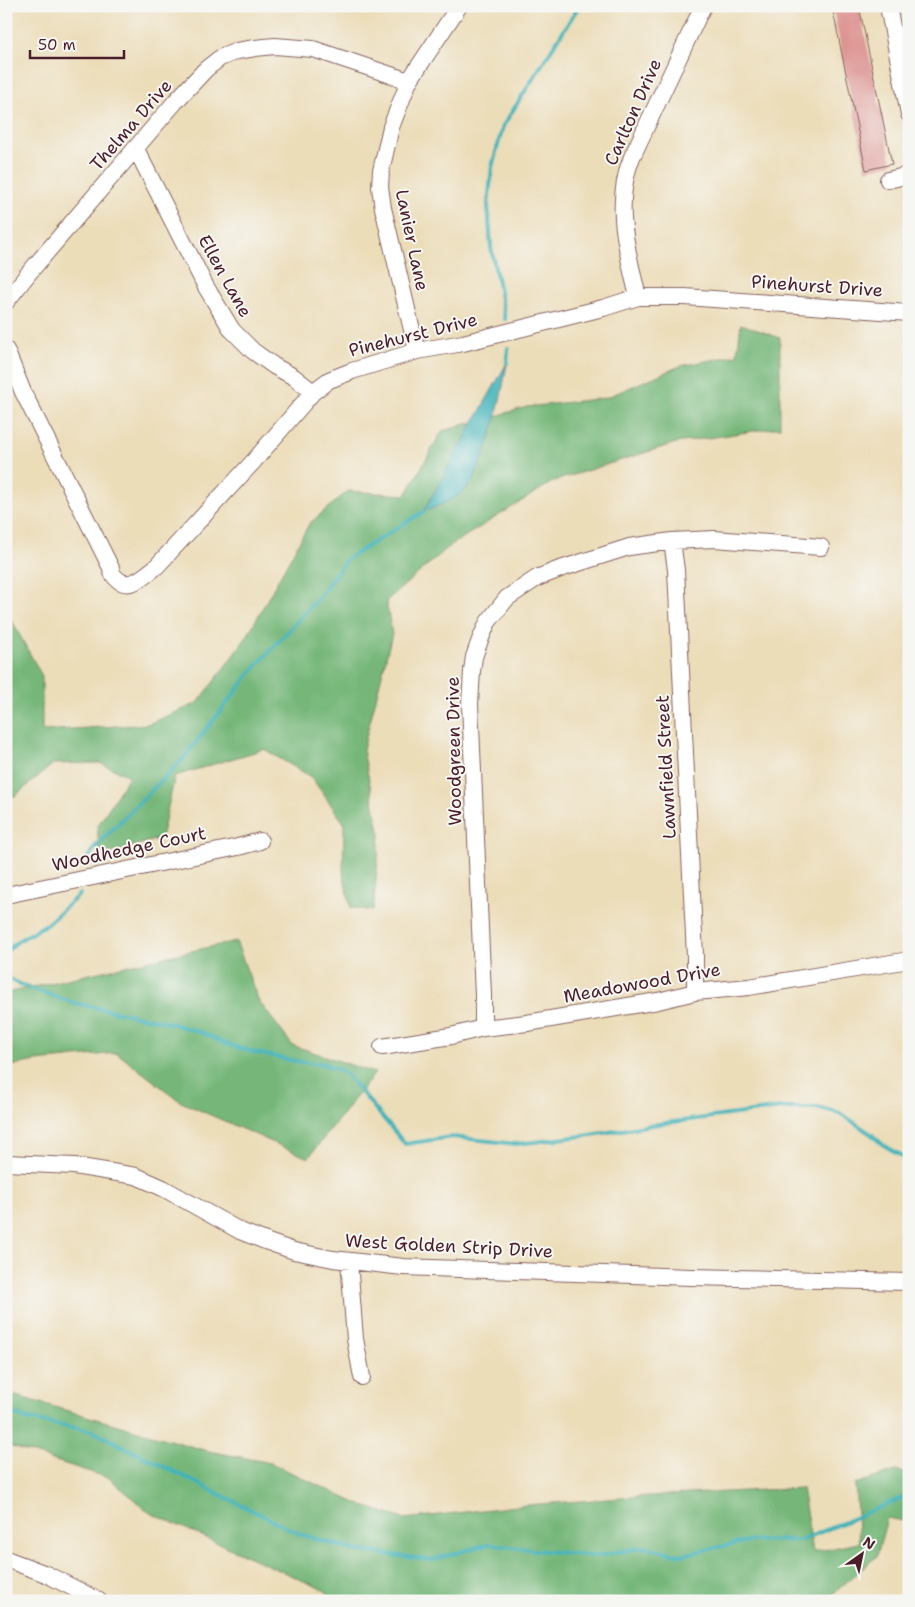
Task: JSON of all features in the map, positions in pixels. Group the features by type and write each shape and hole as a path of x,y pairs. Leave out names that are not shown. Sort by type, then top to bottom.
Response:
{"street":[{"name":"Lanier Lane","path":"417,351 385,217 380,186 381,170 391,127 410,81 459,6"},
{"name":"Carlton Drive","path":"638,297 623,227 622,200 625,179 632,158 703,6"},
{"path":"888,6 909,114"},
{"name":"Thelma Drive","path":"6,302 28,274 206,69 220,58 237,51 274,46 313,49 410,81"},
{"name":"Ellen Lane","path":"136,149 206,287 232,330 253,351 294,377 313,392"},
{"path":"888,180 909,175"},
{"name":"Pinehurst Drive","path":"6,350 23,392 112,572 119,581 132,583 140,580 156,567 253,462 313,392 338,376 417,351 463,343 603,308 638,297 685,297 909,313"},
{"name":"Woodgreen Drive","path":"483,1028 483,986 470,704 472,671 480,640 488,622 501,605 516,591 537,578 629,547 672,541 714,539 821,547"},
{"name":"Lawnfield Street","path":"672,541 676,570 695,992"},
{"name":"Woodhedge Court","path":"6,895 260,841"},
{"name":"Meadowood Drive","path":"382,1047 451,1036 483,1028 527,1023 649,1003 695,992 749,986 909,960"},
{"name":"West Golden Strip Drive","path":"6,1163 74,1166 136,1176 163,1188 240,1231 294,1251 349,1261 403,1267 909,1282"},
{"path":"349,1261 355,1338 362,1377"},
{"path":"6,1559 46,1574 99,1601"}],"green space":[{"path":"741,324 780,338 780,427 676,443 554,481 451,545 386,601 392,634 363,750 380,835 373,911 351,908 343,874 344,823 311,777 264,749 175,776 161,838 100,856 97,827 129,776 100,763 53,764 15,796 6,798 6,615 12,621 42,676 42,731 148,724 198,703 246,638 309,524 348,491 406,495 442,431 527,407 605,398 680,366 737,355"},
{"path":"236,941 258,1000 292,1045 375,1073 308,1158 181,1102 117,1053 36,1061 6,1067 6,993"},
{"path":"6,1393 204,1450 271,1463 360,1505 404,1519 526,1505 802,1488 813,1552 859,1543 855,1484 896,1471 909,1474 909,1522 887,1518 877,1556 828,1598 829,1601 334,1601 324,1590 150,1513 109,1478 6,1445"}],"water":[{"path":"507,363 492,432 472,482 455,498 423,512"}],"building":[{"path":"832,6 859,6 892,164 866,170"}],"waterway":[{"path":"505,319 491,247 488,205 492,167 503,126 579,6"},
{"path":"507,363 508,348"},
{"path":"86,860 96,846 183,759 252,671 318,598 347,559 423,512"},
{"path":"6,952 18,941 47,924 80,894"},
{"path":"6,977 22,985 74,1003 166,1022 203,1033 226,1044 253,1052 295,1061 324,1064 345,1073 405,1144 452,1137 517,1144 782,1108 820,1108 840,1113 871,1134 882,1144 909,1160"},
{"path":"6,1411 27,1419 92,1431 300,1534 354,1550 432,1560 489,1544 598,1556 644,1547 681,1555 748,1541 802,1540 909,1495"}]}
